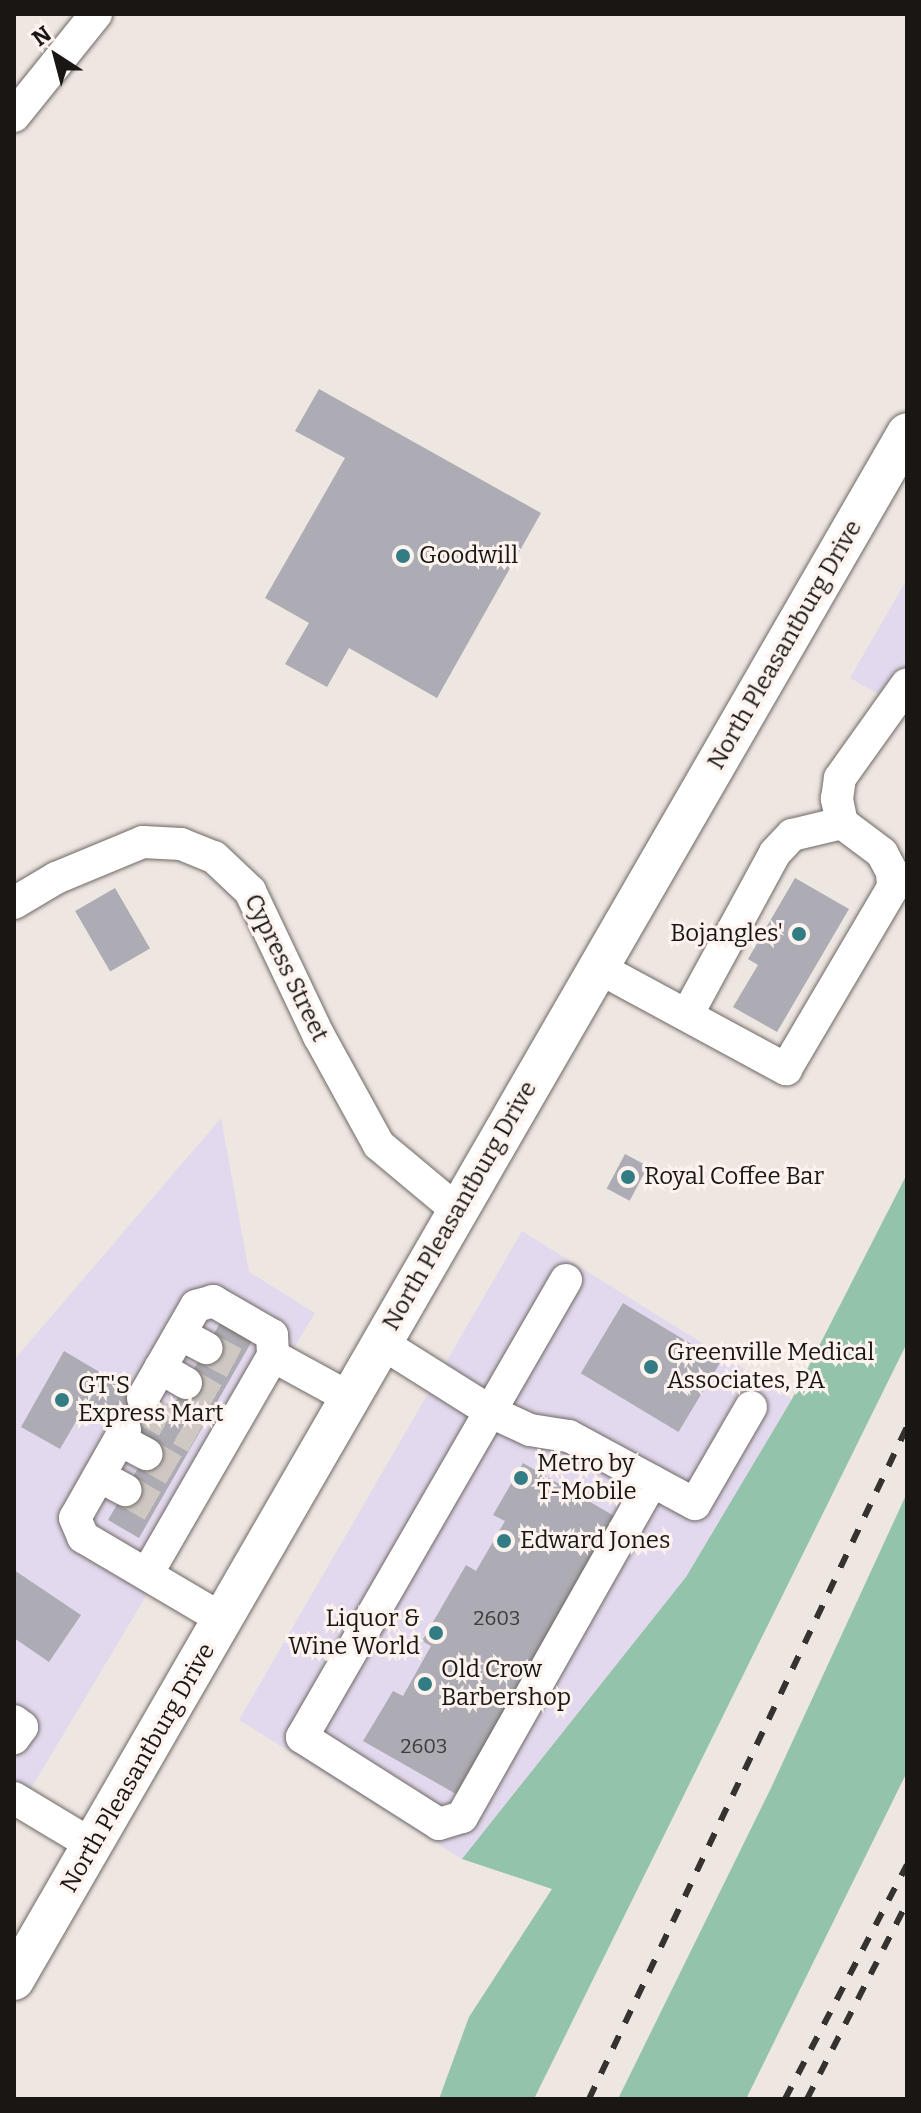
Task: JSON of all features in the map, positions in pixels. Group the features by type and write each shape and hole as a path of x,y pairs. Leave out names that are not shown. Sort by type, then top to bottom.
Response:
{"main road":[{"name":"North Pleasantburg Drive","path":"14,1980 907,433"}],"street":[{"path":"14,116 96,14"},
{"path":"599,968 786,1069 893,887 892,872 882,853 842,823 836,811 840,778 907,684"},
{"path":"687,1015 775,853 792,835 842,823"},
{"name":"Cypress Street","path":"14,903 56,878 143,842 181,844 214,857 250,891 319,1036 379,1145 458,1211"},
{"path":"566,1280 302,1737 439,1824 462,1817 652,1481"},
{"path":"143,1398 173,1376 193,1341 196,1306 213,1301 272,1335 257,1367 228,1408 167,1514 147,1574"},
{"path":"380,1342 491,1412 530,1430 569,1436 695,1504 751,1407"},
{"path":"257,1367 348,1397"},
{"path":"130,1441 112,1483 75,1518 83,1537 222,1619"},
{"path":"14,1721 22,1727 14,1738"},
{"path":"14,1798 94,1846"}],"shaded area":[{"path":"907,579 907,710 850,678"},
{"path":"221,1118 249,1272 315,1313 14,1817 14,1360"},
{"path":"522,1231 792,1399 686,1577 462,1859 239,1720"}],"green space":[{"path":"907,1174 907,1343 534,2099 439,2099 469,2017 552,1889 462,1859 686,1577 792,1399"},
{"path":"907,1493 907,1772 746,2099 618,2099 771,1788"}],"building":[{"name":"Goodwill","path":"319,389 541,513 437,698 349,648 327,687 285,664 309,623 265,598 345,458 295,431"},
{"name":"Bojangles'","path":"795,878 849,909 777,1032 733,1007 758,965 748,959"},
{"path":"115,888 150,949 110,972 75,911"},
{"name":"Royal Coffee Bar","path":"625,1154 648,1166 630,1201 607,1188"},
{"name":"Greenville Medical Associates, PA","path":"623,1303 721,1362 678,1432 581,1373"},
{"path":"224,1316 256,1334 139,1538 108,1520 152,1444 85,1406 60,1449 21,1427 64,1351 169,1413"},
{"path":"523,1463 616,1517 456,1794 363,1741 393,1691 403,1696 431,1646 422,1641 466,1565 476,1571 505,1521 493,1515"},
{"path":"14,1570 81,1615 49,1662 14,1638"}],"tunnel":[{"path":"206,1348 238,1365"},
{"path":"186,1383 217,1401"},
{"path":"139,1406 196,1438"},
{"path":"146,1454 177,1472"},
{"path":"125,1490 156,1508"}],"railway":[{"path":"589,2099 907,1427"},
{"path":"785,2099 907,1865"},
{"path":"807,2099 907,1903"}],"place":[{"name":"Goodwill","path":"403,556"},
{"name":"Bojangles'","path":"799,934"},
{"name":"Royal Coffee Bar","path":"628,1177"},
{"name":"Greenville Medical Associates, PA","path":"651,1367"},
{"name":"GT'S Express Mart","path":"62,1400"},
{"name":"Metro by T-Mobile","path":"521,1478"},
{"name":"Edward Jones","path":"504,1541"},
{"name":"Liquor & Wine World","path":"436,1633"},
{"name":"Old Crow Barbershop","path":"425,1684"}]}
